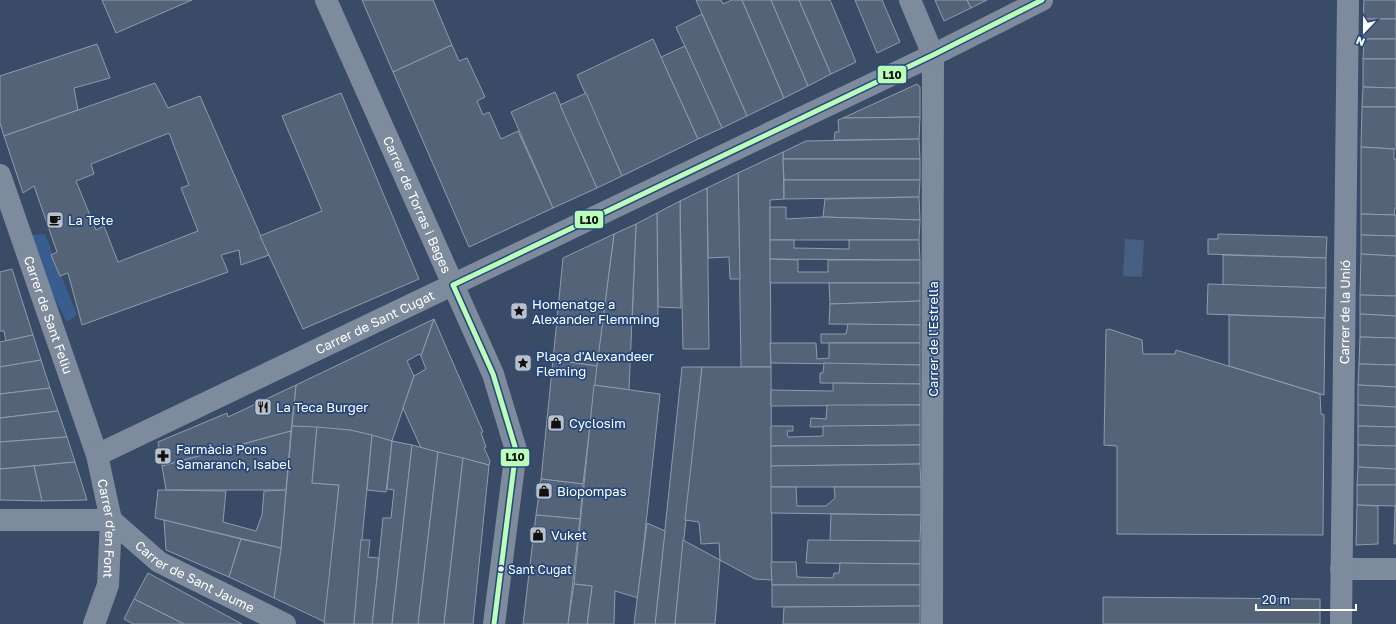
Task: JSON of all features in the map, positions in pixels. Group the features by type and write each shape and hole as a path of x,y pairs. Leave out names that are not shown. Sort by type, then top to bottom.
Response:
{"street":[{"name":"Carrer de Torras i Bages","path":"326,0 493,374 516,450 494,624"},
{"path":"910,0 933,55"},
{"name":"Carrer de Sant Cugat","path":"97,454 933,55 1042,0"},
{"name":"Carrer de la Unió","path":"1340,624 1348,0"},
{"name":"Carrer de l'Estrella","path":"932,624 933,55"},
{"name":"Carrer de Sant Feliu","path":"0,175 97,454"},
{"name":"Carrer d'en Font","path":"94,624 108,586 111,520 97,454"},
{"path":"0,520 111,520"},
{"name":"Carrer de Sant Jaume","path":"111,520 159,562 285,624"},
{"path":"1340,569 1396,569"}],"shaded area":[{"path":"45,234 77,315 67,322 47,284 29,235"},
{"path":"1125,239 1144,240 1142,277 1123,276"}],"building":[{"path":"102,0 192,0 116,33"},
{"path":"362,0 433,0 452,45 393,72"},
{"path":"696,0 721,0 723,4 732,0 742,0 784,98 747,116"},
{"path":"742,0 771,0 808,86 784,98"},
{"path":"771,0 799,0 831,74 808,86"},
{"path":"799,0 830,0 856,62 831,74"},
{"path":"855,0 882,0 900,42 877,53"},
{"path":"935,0 967,0 971,8 944,21"},
{"path":"967,0 987,0 971,8"},
{"path":"1364,0 1396,0 1396,19 1363,19"},
{"path":"702,14 747,116 722,128 676,27"},
{"path":"1363,19 1396,19 1396,39 1364,39"},
{"path":"653,39 698,139 622,176 577,75"},
{"path":"1364,39 1396,39 1396,59 1363,59"},
{"path":"97,44 110,78 74,88 78,110 4,136 0,123 0,76"},
{"path":"452,45 459,61 467,58 485,97 477,101 483,115 489,112 501,139 518,131 553,208 469,247 393,72"},
{"path":"685,46 722,128 698,139 661,57"},
{"path":"1363,59 1396,59 1396,88 1363,87"},
{"path":"155,83 168,108 200,96 269,255 241,265 239,250 221,255 228,272 82,325 68,273 60,276 51,255 57,252 34,186 23,193 4,136","holes":["169,133 189,185 181,188 198,231 118,262 104,226 96,230 76,181 94,174 91,164"]},
{"path":"917,84 920,87 920,117 843,118"},
{"path":"1363,87 1396,88 1396,107 1362,107"},
{"path":"555,92 597,188 553,208 511,112"},
{"path":"341,93 419,279 303,329 260,236 322,211 282,116"},
{"path":"586,93 622,176 597,188 560,105"},
{"path":"1362,107 1396,107 1396,149 1361,147"},
{"path":"920,117 919,139 834,140 835,132 839,132 838,120 843,118"},
{"path":"919,139 920,159 783,159 783,152 806,141"},
{"path":"1361,147 1394,149 1394,159 1396,159 1396,208 1394,215 1361,214"},
{"path":"783,152 784,199 770,200 771,367 741,367 738,173"},
{"path":"783,159 920,159 920,180 784,180"},
{"path":"738,173 740,279 730,279 729,257 708,258 707,188"},
{"path":"784,180 920,180 919,197 784,199"},
{"path":"707,188 709,349 683,349 680,201"},
{"path":"919,197 920,220 823,217 825,199"},
{"path":"680,201 681,308 658,307 657,213"},
{"path":"770,207 786,207 786,219 823,217 920,220 919,240 770,240"},
{"path":"657,213 658,323 632,323 636,224"},
{"path":"1361,214 1396,215 1396,236 1361,235"},
{"path":"636,224 629,390 594,385 614,234"},
{"path":"614,234 597,366 553,360 563,258"},
{"path":"1218,234 1327,237 1326,258 1208,254 1208,239 1218,239"},
{"path":"1361,235 1396,236 1396,256 1361,254"},
{"path":"770,240 794,240 794,248 849,249 849,240 919,240 920,260 770,259"},
{"path":"1361,254 1396,256 1396,296 1360,295"},
{"path":"1223,255 1326,258 1326,288 1223,285"},
{"path":"770,259 798,260 798,272 828,272 828,260 920,260 920,283 770,283"},
{"path":"12,269 33,335 6,341 4,331 0,331 0,272"},
{"path":"829,283 920,283 920,301 830,304"},
{"path":"1208,284 1326,288 1325,318 1207,314"},
{"path":"1360,295 1396,296 1396,316 1360,314"},
{"path":"920,301 920,325 829,324 830,304"},
{"path":"1360,314 1396,316 1396,338 1360,337"},
{"path":"1229,315 1325,318 1324,395 1229,366"},
{"path":"434,319 421,356 419,354 407,361 414,376 392,441 350,430 292,426 296,385"},
{"path":"434,319 483,432 481,433 486,447 484,448 490,461 489,465 421,448 403,408 414,376 426,369 421,356"},
{"path":"848,324 920,325 920,343 821,343 821,334 846,334"},
{"path":"1109,329 1142,340 1143,354 1175,354 1176,350 1320,394 1321,414 1324,415 1323,535 1117,534 1117,446 1104,445 1106,330"},
{"path":"33,335 41,360 0,367 0,342"},
{"path":"1360,337 1396,338 1396,365 1359,364"},
{"path":"770,343 816,343 817,359 829,358 829,343 920,343 920,365 771,363"},
{"path":"41,360 50,388 0,394 0,367"},
{"path":"553,360 597,366 583,484 541,479"},
{"path":"824,363 920,365 920,384 820,383 820,373 823,373"},
{"path":"1359,364 1396,365 1396,387 1358,385"},
{"path":"682,367 702,367 675,624 655,624"},
{"path":"702,367 771,367 772,580 755,579 720,560 719,543 701,544 699,522 685,520"},
{"path":"833,383 920,384 920,405 771,406 771,390 833,391"},
{"path":"296,385 291,431 162,466 158,442 227,413 228,417"},
{"path":"594,385 660,394 638,598 615,591 614,624 587,624 592,586 574,584"},
{"path":"1358,385 1396,387 1396,407 1358,405"},
{"path":"50,388 58,411 0,418 0,394"},
{"path":"827,405 920,405 920,425 810,427 811,418 826,419"},
{"path":"1358,405 1396,407 1396,427 1358,426"},
{"path":"58,411 67,437 0,442 0,418"},
{"path":"920,425 920,445 771,446 771,426 793,426 793,431 787,431 788,437 823,436 823,426"},
{"path":"292,426 317,427 312,483 339,485 325,622 274,598 281,548"},
{"path":"1358,426 1396,427 1396,446 1358,445"},
{"path":"317,427 350,430 372,435 354,624 324,624 339,485 312,483"},
{"path":"291,431 286,490 166,490 162,466"},
{"path":"372,435 392,441 386,492 367,490"},
{"path":"67,437 75,462 0,469 0,442"},
{"path":"392,441 412,445 392,624 372,624 383,518 391,518 394,490 387,489"},
{"path":"412,445 438,452 418,624 392,624"},
{"path":"920,445 920,464 771,466 771,446"},
{"path":"1358,445 1396,446 1396,469 1358,467"},
{"path":"438,452 463,458 444,624 418,624"},
{"path":"463,458 489,465 473,624 444,624"},
{"path":"75,462 87,500 42,501 34,466"},
{"path":"920,464 921,487 771,487 771,466"},
{"path":"34,466 42,501 0,500 0,469"},
{"path":"1358,467 1396,469 1396,485 1357,485"},
{"path":"541,479 583,484 580,519 536,515"},
{"path":"1357,485 1396,485 1396,506 1357,505"},
{"path":"771,487 796,487 797,506 826,506 835,498 834,487 921,487 921,515 771,513"},
{"path":"158,490 226,491 223,522 256,531 262,515 264,491 286,490 281,548 155,518"},
{"path":"1357,505 1378,506 1378,544 1356,545"},
{"path":"1395,506 1396,544 1394,544"},
{"path":"831,514 921,515 920,541 830,541"},
{"path":"536,515 580,519 568,624 523,624"},
{"path":"164,520 241,539 229,577 166,550"},
{"path":"647,523 665,531 655,624 634,624"},
{"path":"241,539 281,548 274,598 229,577"},
{"path":"361,540 370,540 368,557 379,558 372,624 354,624"},
{"path":"683,540 720,560 715,624 675,624"},
{"path":"808,540 920,541 920,564 806,563"},
{"path":"771,562 796,562 797,577 833,578 834,573 839,573 840,563 920,564 920,585 772,585"},
{"path":"148,573 242,624 184,624 134,599"},
{"path":"574,584 592,586 587,624 568,624"},
{"path":"772,585 920,585 920,606 772,607"},
{"path":"1103,597 1320,599 1320,624 1103,624"},
{"path":"134,599 184,624 133,624 124,619"},
{"path":"920,606 920,624 783,624 784,607"}],"transit line":[{"name":"L10","path":"494,624 516,450 493,374 453,285 933,55 1042,0"}],"place":[{"name":"La Tete","path":"55,220"},
{"name":"Homenatge a Alexander Flemming","path":"519,311"},
{"name":"Plaça d'Alexandeer Fleming","path":"523,363"},
{"name":"La Teca Burger","path":"263,407"},
{"name":"Cyclosim","path":"556,423"},
{"name":"Farmàcia Pons Samaranch, Isabel","path":"163,456"},
{"name":"Biopompas","path":"544,491"},
{"name":"Vuket","path":"538,535"},
{"name":"Sant Cugat","path":"501,569"}]}
